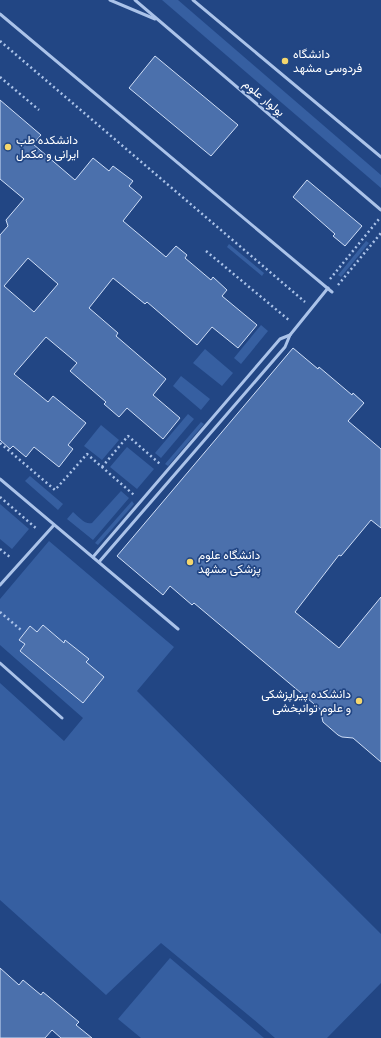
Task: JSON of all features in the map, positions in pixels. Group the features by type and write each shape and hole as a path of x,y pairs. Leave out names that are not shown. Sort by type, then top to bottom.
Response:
{"lane":[{"path":"110,0 159,20"},
{"name":"بولوار علوم","path":"135,0 381,210"},
{"path":"193,0 381,157"},
{"path":"0,14 332,292"},
{"path":"99,562 285,347 290,335 328,288"},
{"path":"93,557 280,339 290,335"},
{"path":"0,479 178,629"},
{"path":"0,585 54,525"},
{"path":"0,663 62,718"}],"path":[{"path":"0,41 306,302"},
{"path":"0,77 39,110"},
{"path":"325,286 381,217"},
{"path":"332,292 381,233"},
{"path":"206,251 290,321"},
{"path":"102,467 128,436 160,464"},
{"path":"0,443 55,490 87,454 134,495"},
{"path":"0,497 37,529"},
{"path":"0,549 11,558"},
{"path":"0,612 21,630"}],"shaded area":[{"path":"162,0 178,0 381,175 381,188"},
{"path":"366,241 369,243 341,277 338,275"},
{"path":"229,244 264,273 262,276 227,247"},
{"path":"261,325 268,331 241,364 234,358"},
{"path":"205,349 233,373 222,386 193,363"},
{"path":"181,376 210,399 201,410 173,386"},
{"path":"188,414 194,419 161,458 155,453"},
{"path":"201,422 204,424 168,466 165,464"},
{"path":"101,425 119,440 102,460 84,446"},
{"path":"127,447 154,469 137,489 110,467"},
{"path":"30,476 63,504 58,510 25,481"},
{"path":"121,491 129,498 93,540 67,519 73,512 84,522 92,523"},
{"path":"132,501 134,504 98,545 95,543"},
{"path":"0,504 29,529 12,549 0,539"},
{"path":"49,541 174,647 137,691 381,934 381,983 327,1038 275,1038 161,943 106,995 0,900 0,683 64,741 83,718 0,645 0,599"},
{"path":"170,958 264,1038 141,1038 118,1019"}],"building":[{"path":"155,56 238,125 211,156 129,88"},
{"path":"0,100 41,135 33,144 75,180 93,158 109,171 113,166 133,181 129,186 142,197 123,221 166,257 176,246 187,255 185,258 211,280 213,277 227,290 222,296 257,325 238,348 212,327 197,345 147,302 145,304 113,278 89,308 118,333 116,336 166,379 153,395 180,418 163,439 127,408 119,417 104,404 106,402 70,371 77,363 46,337 14,374 48,402 53,396 86,423 68,445 73,449 59,467 34,447 26,457 13,446 10,449 0,440 0,235 8,226 6,220 24,199 0,179","holes":["28,258 58,284 34,312 4,286"]},
{"path":"307,180 362,226 345,246 333,236 335,234 293,197"},
{"path":"293,348 318,369 319,367 352,395 353,393 364,403 348,421 381,449 381,528 371,520 341,556 339,555 295,612 339,648 381,597 381,762 353,738 338,735 323,722 320,709 194,603 192,605 170,586 163,595 117,556"},
{"path":"43,625 64,643 65,640 89,659 86,662 104,677 83,703 20,651 25,644 19,640 30,626 37,632"},
{"path":"0,968 19,985 23,980 41,995 43,992 79,1022 76,1025 92,1038 61,1038 52,1030 45,1038 0,1038"}],"place":[{"name":"دانشگاه فردوسی مشهد","path":"285,61"},
{"name":"دانشکده طب ایرانی و مکمل","path":"8,147"},
{"name":"دانشگاه علوم پزشکی مشهد","path":"190,562"},
{"name":"دانشکده پیراپزشکی و علوم توانبخشی","path":"359,701"}]}
